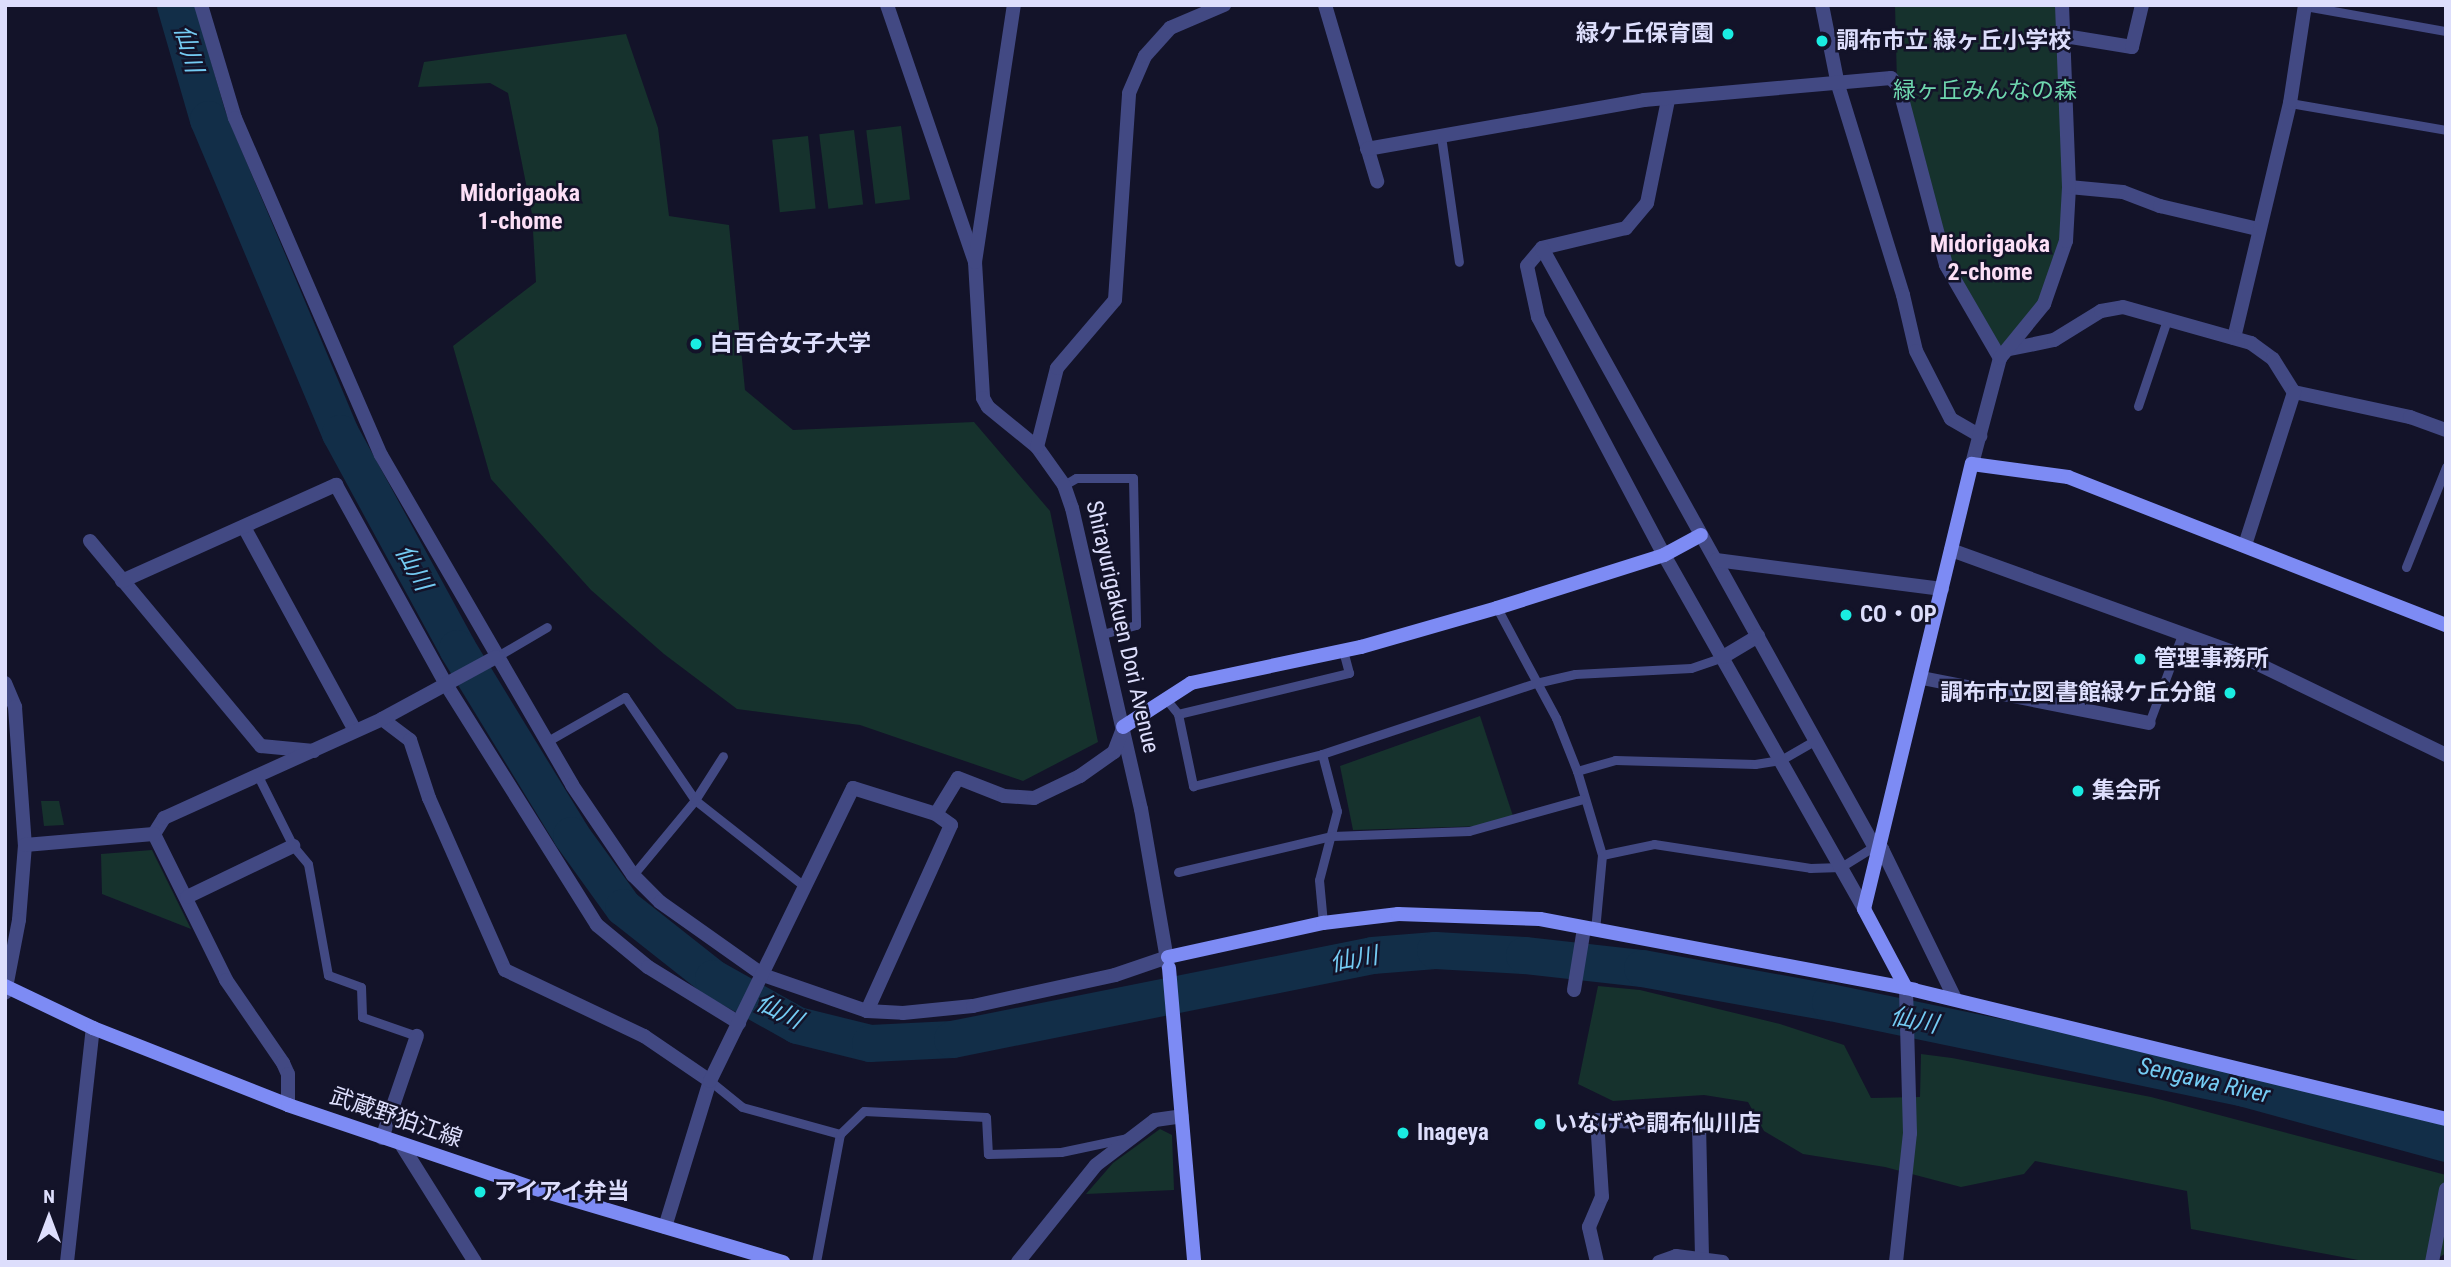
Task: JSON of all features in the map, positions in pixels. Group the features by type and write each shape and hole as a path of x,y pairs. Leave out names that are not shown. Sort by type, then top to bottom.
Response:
{"street":[{"path":"201,5 235,118 382,455 490,660 633,875 660,902 761,979 867,1011 903,1013 973,1006 1115,975 1322,923 1398,914 1470,913 1590,929 1906,988 2446,1119"},
{"name":"Shirayurigakuen Dori Avenue","path":"887,5 975,262 983,398 988,407 1037,447 1064,485 1123,727 1168,962 1194,1262"},
{"path":"975,262 1014,5"},
{"path":"1037,447 1056,368 1115,300 1129,93 1145,56 1170,28 1224,5"},
{"path":"1325,5 1377,181"},
{"path":"1822,5 1838,85 1903,295 1916,351 1951,419 1960,428 1981,436"},
{"path":"1864,909 1972,464 2005,354 2036,316 2052,286 2066,241 2069,187 2063,5"},
{"path":"2065,36 2132,47 2142,5"},
{"path":"2234,338 2290,103 2305,6"},
{"path":"1367,149 1668,100 1838,85 1886,78 1897,83 1939,244 1955,284 2005,354"},
{"path":"1668,100 1647,202 1626,228 1542,248 1527,266 1538,317 1664,555 1841,867 1906,988 1910,1133 1896,1262"},
{"path":"2069,187 2123,192 2160,206 2258,229"},
{"path":"1542,248 1815,740 1878,847 1955,999"},
{"path":"2005,354 2054,340 2112,307 2234,338 2273,359 2294,392 2410,417 2446,430"},
{"path":"2245,545 2294,392"},
{"path":"1972,464 2068,477 2446,625"},
{"path":"122,580 336,485 597,925 648,967 739,1023"},
{"path":"244,527 355,731"},
{"path":"936,814 958,778 1004,796 1034,797 1080,776 1114,752 1123,727 1191,683 1343,651 1497,608 1664,555 1701,535"},
{"path":"90,541 261,746 315,751"},
{"path":"1951,550 2233,652 2446,755"},
{"path":"1716,560 1942,589"},
{"path":"1723,657 1758,636"},
{"path":"154,834 164,818 259,778 382,719 490,660"},
{"path":"1922,678 2149,723"},
{"path":"5,683 15,707 25,845 19,920 6,988"},
{"path":"382,719 410,740 429,797 505,970 644,1036 710,1082"},
{"path":"665,1227 710,1082 853,788 936,814 951,825 867,1011"},
{"path":"25,845 154,834"},
{"path":"154,834 226,980 283,1063 288,1074 288,1105"},
{"path":"187,897 293,846"},
{"path":"1573,991 1583,944 1590,929"},
{"name":"武蔵野狛江線","path":"6,988 93,1028 288,1105 382,1138 783,1262"},
{"path":"68,1262 93,1028"},
{"path":"382,1138 417,1036"},
{"path":"1018,1262 1096,1165 1155,1120 1182,1115"},
{"path":"1597,1262 1589,1227 1602,1197 1597,1120 1699,1125 1701,1260"},
{"path":"401,1144 475,1262"},
{"path":"2432,1262 2446,1189"},
{"path":"1658,1262 1675,1256 1723,1262"}],"lane":[{"path":"2305,6 2446,31"},
{"path":"2290,103 2446,130"},
{"path":"1441,136 1459,262"},
{"path":"2138,406 2167,320"},
{"path":"2406,567 2446,467"},
{"path":"1064,485 1076,478 1133,478 1136,625 1099,635"},
{"path":"1497,608 1577,771 1583,799 1602,855 1590,929"},
{"path":"490,660 547,627"},
{"path":"2149,723 2183,632"},
{"path":"1178,713 1349,673 1343,651"},
{"path":"1166,699 1178,713 1193,786 1322,754 1536,683 1575,674 1690,668 1723,657"},
{"path":"546,742 625,696 695,800 805,887"},
{"path":"1577,771 1615,760 1755,764 1781,760 1815,740"},
{"path":"1322,754 1337,811 1319,880 1322,923"},
{"path":"633,875 695,800 723,756"},
{"path":"259,778 293,846 308,864 328,975 361,987 362,1017 417,1036"},
{"path":"1178,872 1332,836 1469,831 1583,799"},
{"path":"1602,855 1654,844 1810,868 1841,867 1878,847"},
{"path":"710,1082 742,1107 840,1134"},
{"path":"816,1262 840,1134 864,1111 986,1117 988,1154 1061,1152 1132,1138"}],"green space":[{"name":"緑ヶ丘みんなの森","path":"1895,5 2062,5 2069,187 2052,287 2000,358 1955,284 1897,83"},
{"path":"626,34 658,128 669,216 729,225 745,390 793,430 974,422 1050,511 1098,742 1023,781 860,725 737,709 664,654 591,590 491,479 453,346 536,282 532,214 508,93 490,83 418,87 424,62"},
{"path":"901,126 910,199 875,204 866,130"},
{"path":"854,130 863,204 828,209 819,134"},
{"path":"808,136 816,209 780,212 772,140"},
{"path":"1480,716 1513,816 1485,826 1353,830 1340,766"},
{"path":"41,801 59,801 64,825 44,826"},
{"path":"152,850 191,929 102,894 101,854"},
{"path":"1598,986 1640,990 1780,1024 1844,1045 1871,1098 1920,1097 1921,1054 1952,1058 2151,1097 2446,1175 2446,1253 2432,1262 2369,1262 2191,1229 2187,1191 2035,1161 2024,1174 1961,1187 1885,1167 1803,1154 1764,1131 1748,1102 1704,1095 1613,1101 1578,1084"},
{"path":"1160,1129 1172,1135 1174,1190 1086,1194 1113,1163"}],"waterway":[{"name":"仙川","path":"175,5 208,119 340,433 457,648 571,835 623,907 713,978 797,1025 870,1043 952,1039 1372,955 1435,950 1524,955 1642,968 1830,1002 2244,1088 2446,1143"}],"place":[{"name":"緑ケ丘保育園","path":"1728,34"},
{"name":"調布市立 緑ヶ丘小学校","path":"1822,41"},
{"name":"白百合女子大学","path":"696,344"},
{"name":"CO・OP","path":"1846,615"},
{"name":"管理事務所","path":"2140,659"},
{"name":"調布市立図書館緑ケ丘分館","path":"2230,693"},
{"name":"集会所","path":"2078,791"},
{"name":"いなげや調布仙川店","path":"1540,1124"},
{"name":"Inageya","path":"1403,1133"},
{"name":"アイアイ弁当","path":"480,1192"}],"district":[{"name":"Midorigaoka 1-chome","path":"520,208"},
{"name":"Midorigaoka 2-chome","path":"1990,259"}],"water label":[{"name":"Sengawa River","path":"2204,1081"}]}
